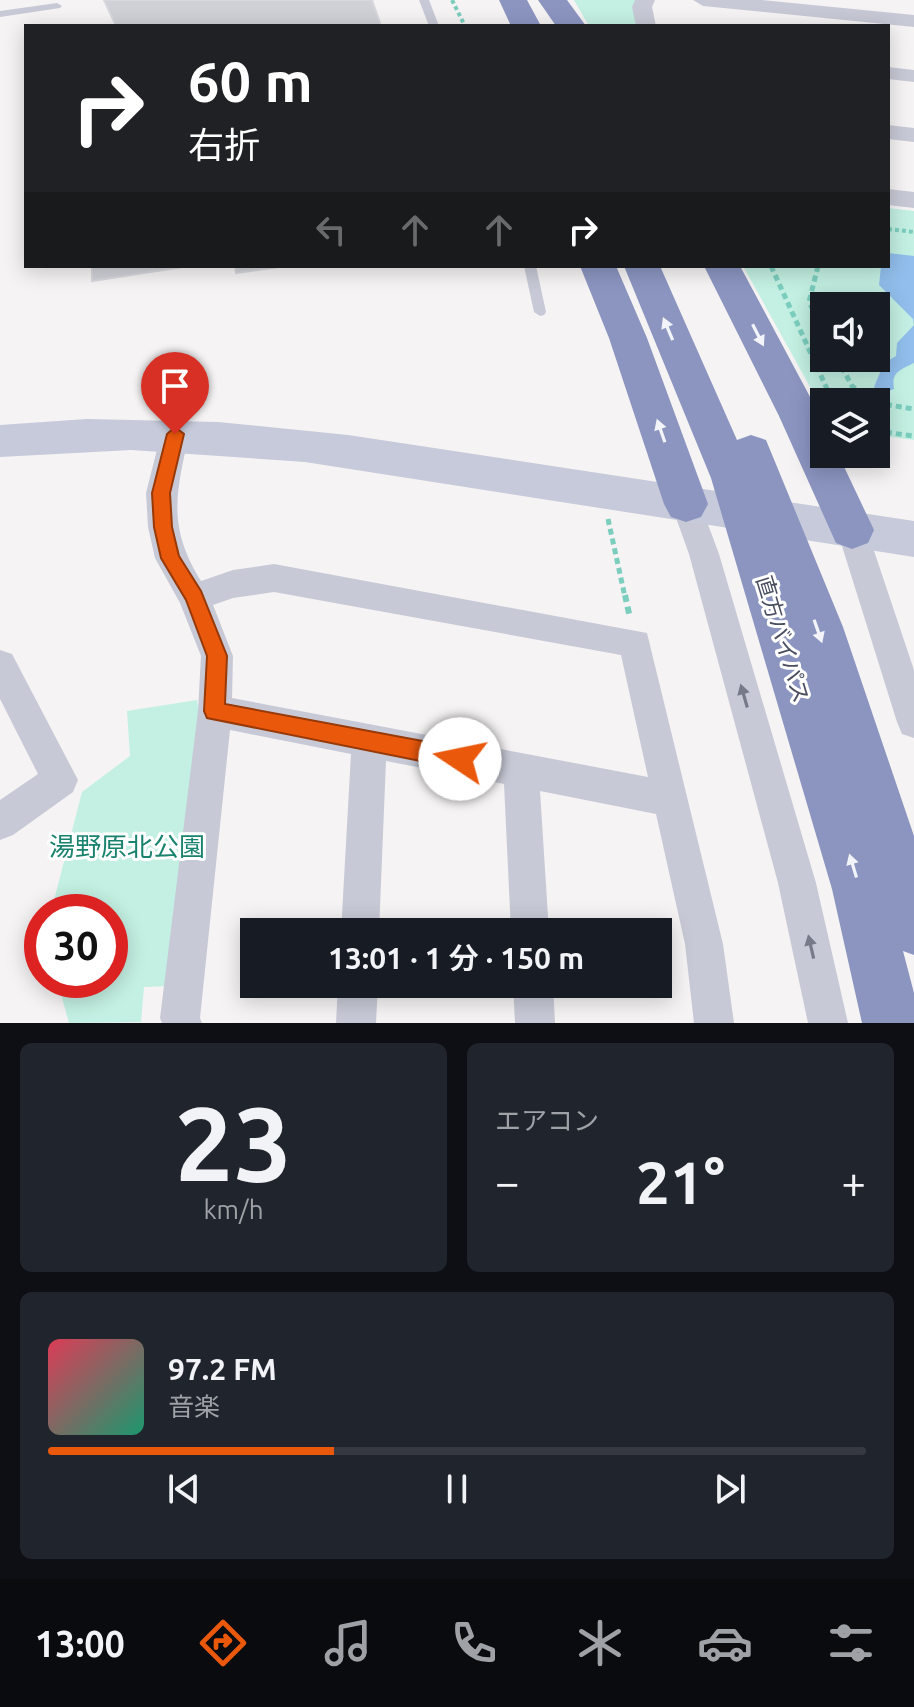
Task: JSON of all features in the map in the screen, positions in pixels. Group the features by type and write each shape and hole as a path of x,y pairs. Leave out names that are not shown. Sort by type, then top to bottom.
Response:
{"highway":[{"path":"500,0 508,24"},
{"path":"513,0 525,24"},
{"path":"538,0 551,24"},
{"path":"552,0 570,24"},
{"path":"599,268 628,338 686,504"},
{"name":"直方バイパス","path":"643,268 747,479"},
{"name":"直方バイパス","path":"672,268 775,555 891,845 914,927"},
{"path":"723,268 800,416 852,530"},
{"name":"直方バイパス","path":"775,555 892,1023"}],"street":[{"path":"645,0 642,7 646,24"},
{"path":"703,0 914,21"},
{"path":"907,0 914,9"},
{"path":"890,73 914,76"},
{"path":"890,132 914,135"},
{"path":"890,197 914,200"},
{"path":"175,434 161,493 163,527 170,558 194,597 217,656 215,711 180,1018 182,1023"},
{"path":"0,441 175,434 348,451 914,539"},
{"path":"686,504 704,554 797,883 828,1023"},
{"path":"852,530 914,722"},
{"path":"194,597 233,584 274,578 635,643 704,944 714,1023"},
{"path":"0,665 60,780 0,822"},
{"path":"215,711 669,799"},
{"path":"361,918 369,741"},
{"path":"521,770 529,918"},
{"path":"356,1023 357,998"},
{"path":"534,998 535,1023"}],"lane":[{"path":"424,0 433,24"},
{"path":"0,14 57,6"},
{"path":"530,268 540,312"},
{"path":"175,434 182,377"}],"path":[{"path":"452,0 464,24"},
{"path":"890,229 914,232"},
{"path":"772,268 827,388"},
{"path":"812,292 818,268"},
{"path":"890,405 914,409"},
{"path":"890,433 914,436"},
{"path":"607,515 635,643"}],"green space":[{"path":"574,0 636,0 637,24 588,24"},
{"path":"890,208 914,211 914,440 890,437 890,388 811,388 744,268 890,268"},
{"name":"湯野原北公園","path":"197,700 201,725 167,986 144,987 141,1022 69,1023 62,998 128,998 128,894 56,894 82,792 130,756 127,711"}],"water":[{"path":"890,253 914,256 914,325 913,319 890,296 890,292 879,285 881,268 890,268"},
{"path":"914,325 914,363 895,375 894,389 875,388 880,372 890,372 890,360 896,356 897,343"}],"building":[{"path":"104,0 372,0 380,24 115,24"},
{"path":"92,268 176,268 92,281"},
{"path":"235,268 272,268 236,273"}],"route":[{"path":"175,434 161,493 163,527 170,558 194,597 217,656 215,711 460,759"}]}
